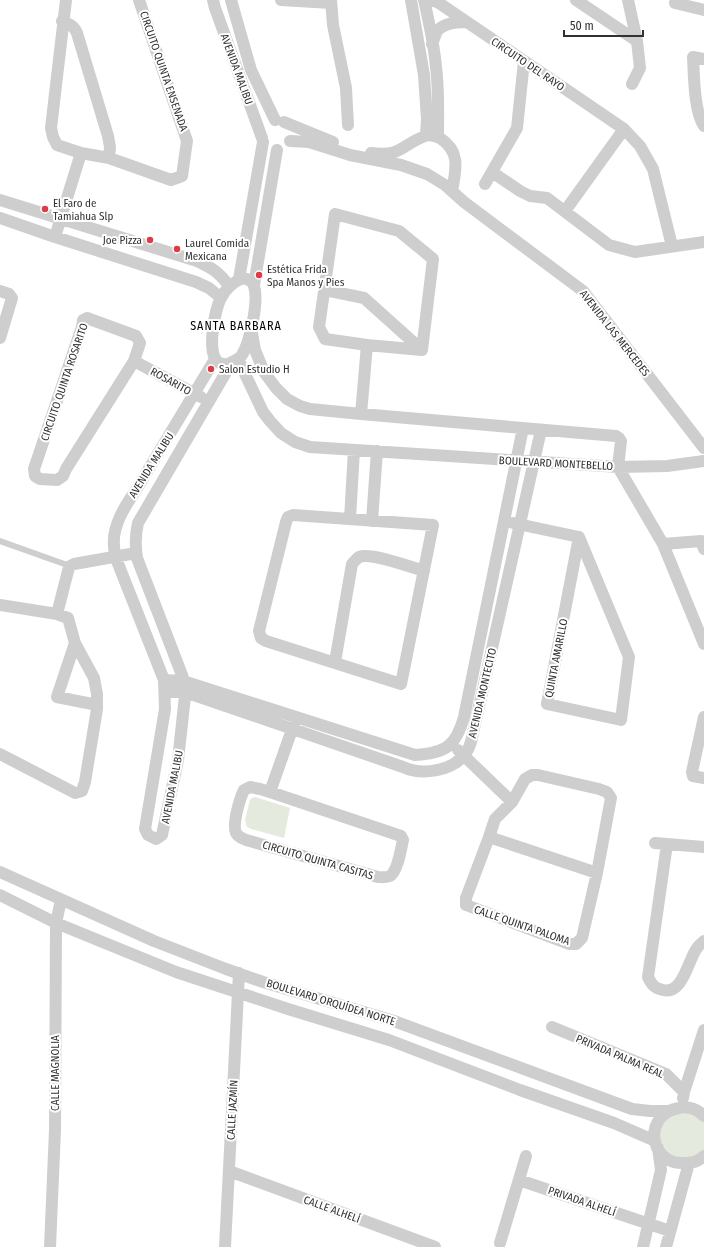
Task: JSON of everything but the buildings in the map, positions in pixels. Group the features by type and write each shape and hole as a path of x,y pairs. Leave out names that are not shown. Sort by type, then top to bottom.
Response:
{"street":[{"name":"CIRCUITO QUINTA ENSENADA","path":"66,0 62,21 51,128 52,137 57,145 81,153 109,158 171,180 182,176 187,141 139,0"},
{"name":"AVENIDA MALIBU","path":"213,0 263,140 234,282"},
{"name":"AVENIDA MALIBU","path":"231,0 251,70 280,121"},
{"path":"281,0 331,2 333,25 346,88 348,125"},
{"path":"411,0 424,75 427,119 426,135"},
{"path":"424,0 437,68 438,138"},
{"name":"CIRCUITO DEL RAYO","path":"432,0 439,3 624,129 640,146 654,169 672,246"},
{"path":"576,0 637,41"},
{"path":"628,0 637,41 640,68 632,84"},
{"path":"675,3 704,10"},
{"path":"62,21 69,24 78,33 108,136 110,147 109,158"},
{"path":"433,44 434,37 442,27 449,24 466,22"},
{"path":"420,46 433,44"},
{"path":"698,58 694,84 700,119 704,126"},
{"path":"485,184 517,128 524,61"},
{"path":"280,121 290,128 292,134 290,141 285,147 277,150 269,148 263,140 263,130 271,121 280,121 344,146 383,154 398,151 426,135 431,135 446,143 452,150 457,168 452,191"},
{"path":"565,211 624,129"},
{"name":"AVENIDA LAS MERCEDES","path":"290,141 309,142 350,156 401,165 427,174 452,191 464,202 583,291 704,448"},
{"path":"254,286 277,150"},
{"path":"398,151 401,165"},
{"path":"55,237 81,153"},
{"path":"492,172 520,192 530,196 547,198 609,245 635,252 704,242"},
{"path":"0,200 197,261 212,268 234,282"},
{"path":"335,214 399,231 433,259 422,350 366,345 325,339 319,327 335,214"},
{"path":"0,218 196,282 209,288 221,298"},
{"path":"235,361 227,364 220,363 215,359 213,351 213,330 215,319 221,298 234,282 243,278 248,279 254,286"},
{"name":"AVENIDA MALIBU","path":"215,359 123,510 116,530 114,544 117,561 164,680 165,709 145,829 148,835 156,839 162,835 178,760 184,686 174,654 137,558 135,534 138,523 209,402 235,361 242,354 255,314 256,299 254,286"},
{"path":"324,290 364,298 422,350"},
{"path":"0,291 9,294 12,298 0,338"},
{"name":"CIRCUITO QUINTA ROSARITO","path":"87,318 136,336 140,343 134,361 70,462 63,476 57,480 40,479 35,476 34,469 82,327 83,320 87,318"},
{"name":"BOULEVARD MONTEBELLO","path":"235,361 263,412 281,433 295,442 310,447 618,467 621,441 616,436 361,414 310,409 300,406 287,399 276,388 264,372 255,350 251,328"},
{"path":"361,414 366,345"},
{"name":"ROSARITO","path":"134,361 209,402"},
{"name":"AVENIDA MONTECITO","path":"164,680 297,717 415,755 429,754 442,750 452,743 460,730 464,717 523,428"},
{"name":"AVENIDA MONTECITO","path":"165,692 184,686 292,729 411,770 422,771 443,769 455,764 466,753 471,742 541,430"},
{"path":"350,519 354,450"},
{"path":"372,521 377,451"},
{"path":"704,461 666,466 618,467 663,544 704,644"},
{"path":"293,515 372,521 433,525 401,684 266,641 261,638 259,631 288,517 293,515"},
{"path":"504,521 579,537"},
{"name":"QUINTA AMARILLO","path":"579,537 629,657 621,720 547,704 579,537"},
{"path":"663,544 703,545"},
{"path":"57,614 70,566 136,553"},
{"path":"335,662 352,564 357,558 373,556 424,571"},
{"path":"0,605 57,614 68,618 75,643 94,678 97,694 97,705 85,782 82,791 75,793 0,754"},
{"path":"75,643 57,697 97,705"},
{"path":"270,792 297,717"},
{"path":"704,717 692,772 693,776 704,778"},
{"path":"452,743 463,756 512,802"},
{"name":"CALLE QUINTA PALOMA","path":"532,775 538,775 599,789 607,792 610,798 598,873 582,938 576,944 569,944 466,905 466,898 490,837 495,819 512,802 525,779 532,775"},
{"name":"CIRCUITO QUINTA CASITAS","path":"250,788 260,788 270,792 401,836 403,840 396,869 392,875 385,878 378,877 246,840 239,836 235,832 235,823 244,790 250,788"},
{"path":"490,837 598,873"},
{"path":"704,847 661,843 648,977 652,986 666,991 673,990 678,986 697,948 704,941"},
{"name":"BOULEVARD ORQUÍDEA NORTE","path":"0,872 154,941 263,982 394,1021 632,1109 668,1111 673,1108 682,1107"},
{"name":"BOULEVARD ORQUÍDEA NORTE","path":"0,895 56,923 176,972 238,993 390,1040 520,1090 614,1123 656,1144"},
{"name":"CALLE MAGNOLIA","path":"50,1247 55,1130 56,923 61,900"},
{"name":"CALLE JAZMÍN","path":"225,1247 239,973"},
{"name":"PRIVADA PALMA REAL","path":"552,1027 666,1074 684,1092"},
{"path":"704,1030 684,1092 682,1107 692,1108 704,1116"},
{"path":"643,1247 661,1170 654,1130 658,1121 664,1113 668,1111"},
{"path":"656,1144 663,1156 680,1164 698,1161 704,1156"},
{"path":"500,1243 526,1156"},
{"path":"666,1247 689,1163"},
{"name":"CALLE ALHELÍ","path":"229,1171 435,1247"},
{"name":"PRIVADA ALHELÍ","path":"519,1180 670,1231"}],"lane":[{"path":"0,541 70,566"}],"shaded area":[{"path":"255,797 290,808 284,838 247,827 245,820 250,800"},
{"path":"676,1108 704,1117 704,1155 697,1160 664,1156 657,1124"}],"place":[{"name":"El Faro de Tamiahua Slp","path":"45,209"},
{"name":"Joe Pizza","path":"150,240"},
{"name":"Laurel Comida Mexicana","path":"177,249"},
{"name":"Estética Frida Spa Manos y Pies","path":"259,275"},
{"name":"Salon Estudio H","path":"211,369"}],"district":[{"name":"SANTA BARBARA","path":"236,326"}]}
